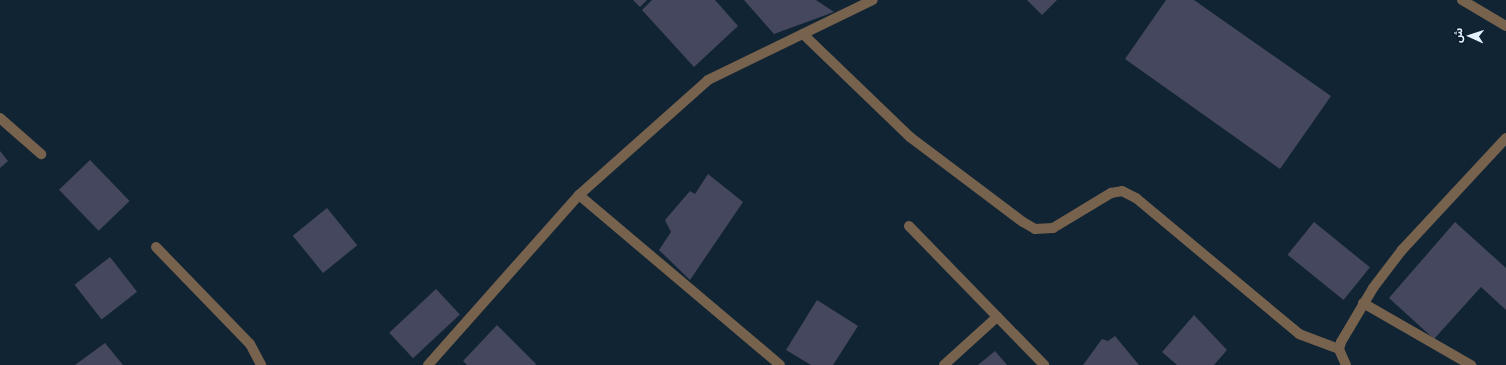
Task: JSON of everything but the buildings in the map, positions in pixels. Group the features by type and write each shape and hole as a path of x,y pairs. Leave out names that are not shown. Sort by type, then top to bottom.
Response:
{"street":[{"path":"430,364 579,195 708,80 803,34 860,3 873,0"},
{"path":"1462,0 1506,26"},
{"path":"803,34 910,137 1023,222 1035,229 1053,228 1111,193 1122,191 1136,198 1299,334 1339,349"},
{"path":"0,118 41,154"},
{"path":"1346,365 1339,349 1347,326 1363,303 1402,250 1506,138"},
{"path":"579,195 780,365"},
{"path":"909,226 1044,365"},
{"path":"156,247 250,344 261,365"},
{"path":"1363,303 1471,365"},
{"path":"944,365 997,317"}]}
